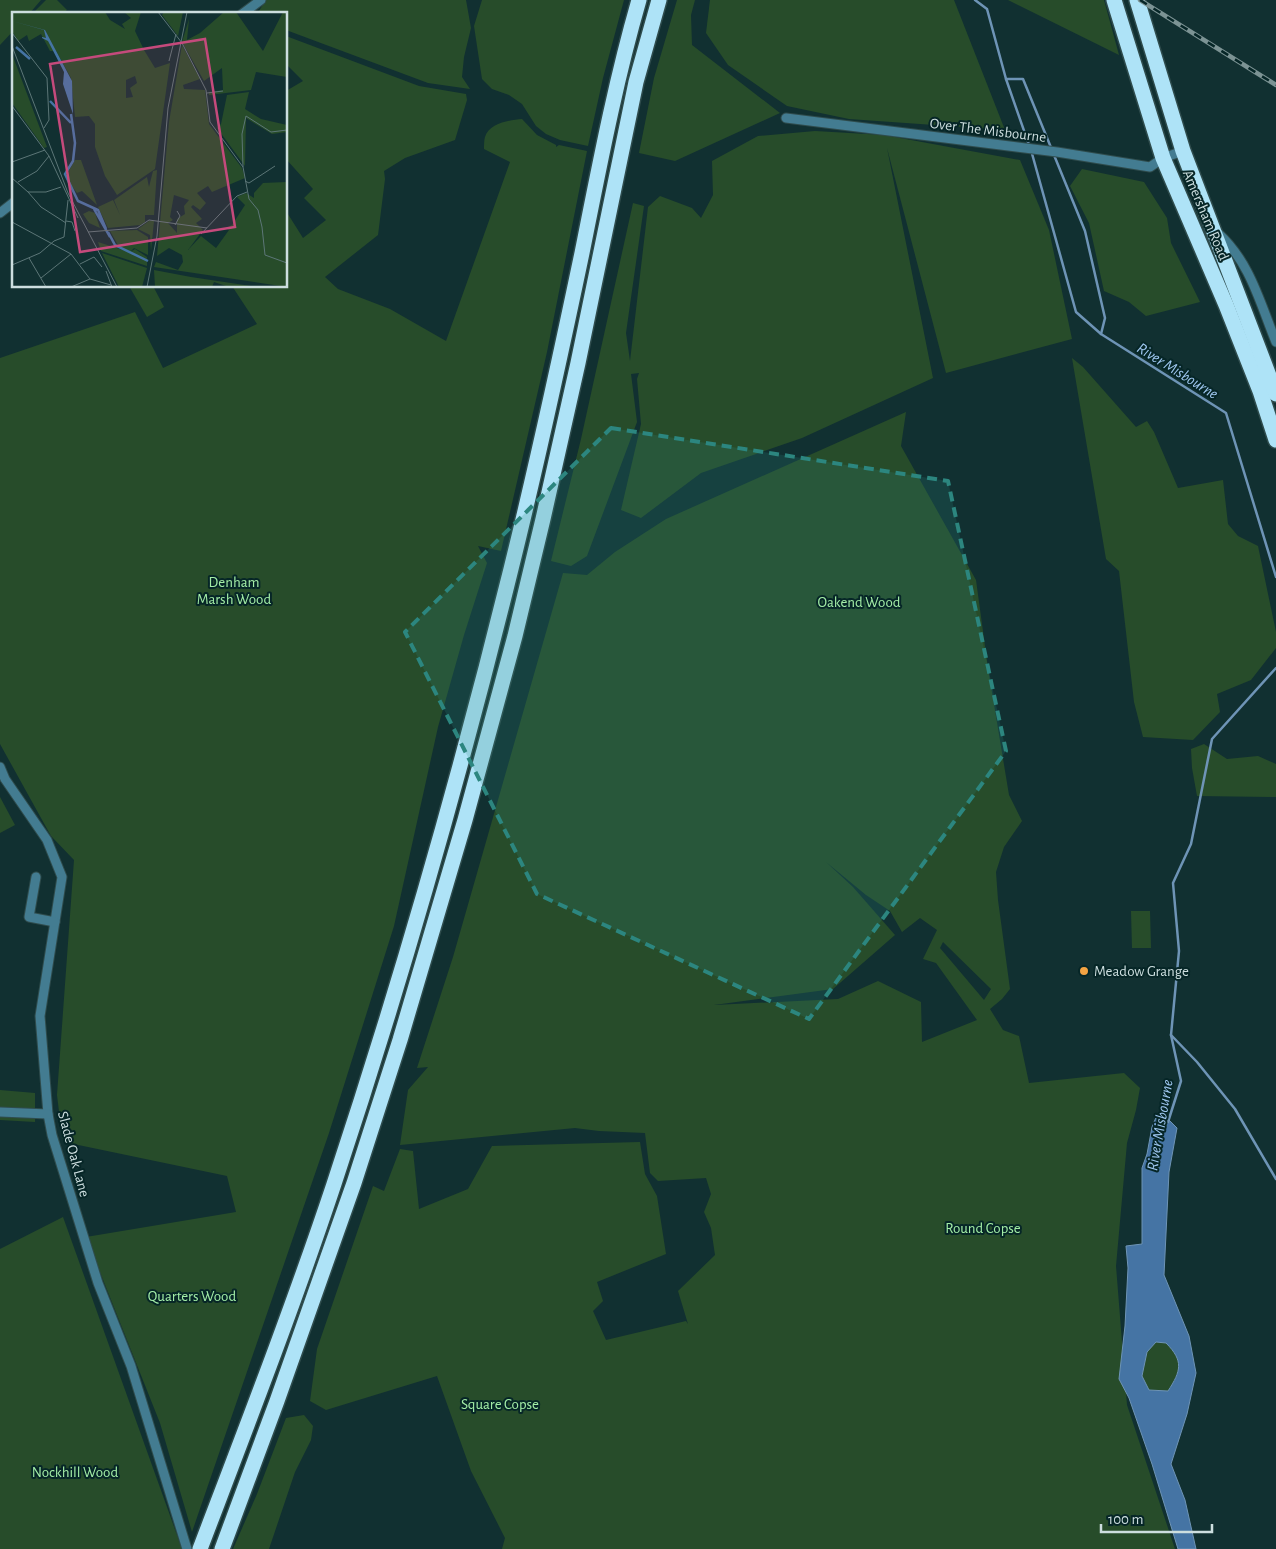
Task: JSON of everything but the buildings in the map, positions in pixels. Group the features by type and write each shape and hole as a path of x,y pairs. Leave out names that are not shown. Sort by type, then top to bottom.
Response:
{"highway":[{"path":"200,1549 259,1394 333,1187 380,1043 446,818 522,523 564,337 604,137 639,0"},
{"path":"222,1549 277,1402 357,1174 400,1040 465,820 534,558 580,354 636,82 660,0"},
{"name":"Amersham Road","path":"1114,0 1163,158 1226,304 1260,391 1276,440"},
{"path":"1137,0 1183,151 1276,394"}],"street":[{"path":"245,12 261,0"},
{"name":"Over The Misbourne","path":"786,118 1057,152 1150,167 1163,158 1183,151"},
{"path":"0,213 12,204"},
{"path":"1212,228 1241,259 1276,342"},
{"name":"Slade Oak Lane","path":"0,767 5,779 47,840 62,878 40,1016 48,1114 52,1138 98,1283 131,1366 186,1549"},
{"path":"36,878 29,917 55,922"},
{"path":"0,1112 48,1114"}],"highlighted area":[{"path":"611,428 948,481 1006,751 809,1019 537,894 405,632"}],"green space":[{"path":"0,0 41,0 31,12 12,12 12,32 0,45"},
{"path":"46,0 57,0 67,10 64,12 34,12"},
{"path":"266,0 466,0 471,28 464,57 462,77 470,89 428,83 288,31 288,12 258,12"},
{"path":"482,0 624,0 603,78 588,146 560,140 546,134 536,126 522,104 509,95 492,89 482,79 474,26"},
{"path":"677,0 695,0 691,15 692,45 780,113 675,161 639,153 654,78"},
{"path":"710,0 954,0 1005,130 849,119 787,106 728,65 706,33"},
{"path":"1008,0 1104,0 1119,55"},
{"path":"288,37 419,86 466,94 467,100 455,140 405,158 384,171 385,179 378,235 325,277 338,289 390,309 446,341 510,162 484,149 487,132 500,123 522,119 537,135 556,145 556,147 559,145 587,151 547,352 501,551 478,546 487,563 438,727 394,926 329,1133 192,1532 160,1423 86,1237 236,1212 227,1176 64,1142 62,1136 57,1095 74,860 51,836 0,744 0,358 135,312 163,368 257,324 233,288 288,288 288,214 303,238 326,220 304,198 313,189 288,161 288,90 303,81 288,66"},
{"path":"815,131 884,135 1020,160 1049,230 1072,339 946,373 887,148 933,378 802,438 701,473 641,518 621,510 641,424 637,379 639,373 631,374 637,422 587,556 571,566 551,561 581,439 633,203 644,206 626,333 630,361 648,207 660,196 692,208 701,218 713,195 712,161 758,136"},
{"path":"1082,169 1144,182 1167,218 1171,243 1200,302 1146,316 1129,302 1104,291 1089,223 1070,186"},
{"path":"130,288 154,288 164,307 147,317"},
{"path":"1072,358 1083,367 1136,427 1147,421 1154,432 1178,488 1223,480 1228,524 1238,536 1258,546 1276,632 1276,648 1251,680 1217,694 1220,712 1193,740 1143,737 1134,702 1119,571 1106,559"},
{"path":"906,412 901,446 976,580 1009,795 1022,821 1004,847 996,872 1010,989 990,1009 1003,1030 1019,1036 1029,1083 1124,1073 1140,1088 1127,1143 1116,1266 1127,1405 1175,1549 502,1549 505,1538 471,1471 437,1376 326,1410 310,1401 317,1349 373,1186 384,1191 400,1149 413,1151 419,1209 468,1189 492,1146 640,1142 645,1174 657,1196 666,1254 597,1282 603,1301 593,1311 606,1340 686,1321 688,1324 678,1291 715,1255 711,1228 704,1212 711,1194 706,1178 658,1181 650,1173 645,1133 575,1128 400,1145 408,1090 428,1067 417,1068 453,957 563,573 587,575 615,552 666,519","holes":["826,862 866,895 890,911 902,932 920,918 937,930 923,959 936,963 977,1020 922,1042 921,1002 878,981 838,999 714,1005 833,989 895,935 853,887","943,942 991,989 984,1000 940,948"]},
{"path":"1204,744 1227,759 1258,756 1276,764 1276,797 1197,796 1191,749"},
{"path":"0,797 15,825 0,833"},
{"path":"1131,911 1150,911 1151,948 1132,948"},
{"path":"0,1090 35,1093 35,1122 0,1120"},
{"name":"Nockhill Wood","path":"63,1217 182,1549 0,1549 0,1249"},
{"path":"1156,1342 1166,1343 1176,1355 1178,1361 1178,1372 1168,1391 1149,1390 1142,1376 1147,1352"},
{"path":"304,1415 313,1426 311,1440 295,1472 269,1549 233,1549 257,1494 286,1418"}],"water":[{"path":"1157,1115 1168,1119 1177,1128 1169,1172 1164,1275 1189,1336 1196,1373 1187,1414 1171,1464 1185,1500 1196,1549 1178,1549 1152,1464 1129,1398 1119,1379 1125,1326 1128,1268 1126,1246 1142,1244 1142,1168 1147,1154 1152,1127","holes":["1156,1342 1166,1343 1172,1349 1178,1361 1179,1366 1176,1378 1168,1391 1149,1390 1142,1376 1147,1352"]}],"waterway":[{"name":"River Misbourne","path":"975,0 987,9 1006,79 1029,145"},
{"name":"River Misbourne","path":"1006,79 1023,79 1052,150"},
{"name":"River Misbourne","path":"1031,150 1076,312 1101,334 1226,413 1276,577"},
{"name":"River Misbourne","path":"1054,155 1085,231 1105,318 1101,334"},
{"name":"River Misbourne","path":"1168,1122 1181,1081 1171,1035 1179,951 1173,883 1191,844 1212,739 1276,668"},
{"path":"1171,1035 1197,1062 1235,1109 1276,1179"}],"railway":[{"path":"1140,0 1276,85"}],"place":[{"name":"Meadow Grange","path":"1084,971"}],"park label":[{"name":"Denham Marsh Wood","path":"234,590"},
{"name":"Oakend Wood","path":"859,602"},
{"name":"Round Copse","path":"983,1228"},
{"name":"Quarters Wood","path":"192,1296"},
{"name":"Square Copse","path":"500,1404"}]}
